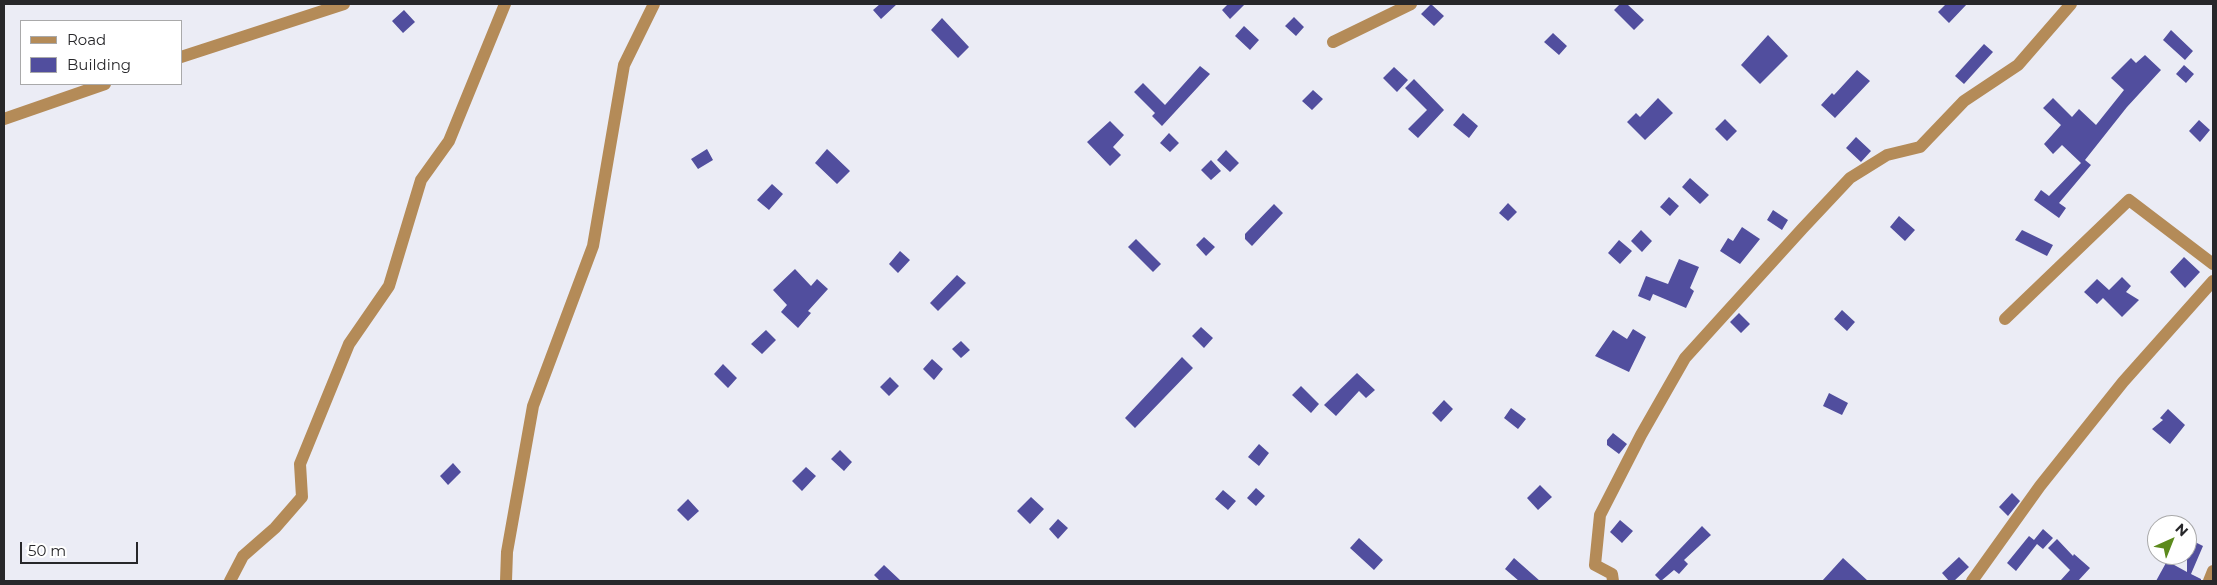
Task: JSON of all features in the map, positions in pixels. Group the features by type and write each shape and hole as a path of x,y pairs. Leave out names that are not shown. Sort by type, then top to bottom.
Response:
{"street":[{"path":"182,58 344,4"},
{"path":"230,581 243,556 275,528 302,497 300,464 303,455 349,344 389,286 421,180 449,142 505,4"},
{"path":"506,581 507,552 533,406 593,246 624,65 654,4"},
{"path":"1333,42 1411,4"},
{"path":"1612,581 1612,574 1595,565 1600,515 1641,435 1685,358 1850,178 1887,156 1920,147 1964,101 2018,65 2071,4"},
{"path":"4,119 102,85"},
{"path":"2005,318 2129,200 2213,264"},
{"path":"1972,581 2040,486 2122,382 2211,288"},
{"path":"2209,581 2213,571"}],"building":[{"path":"880,4 897,4 881,19 873,10"},
{"path":"1228,4 1245,4 1230,19 1222,10"},
{"path":"1431,4 1444,16 1434,26 1421,14"},
{"path":"1620,4 1627,4 1644,20 1634,30 1614,10"},
{"path":"1946,4 1967,4 1949,23 1938,12"},
{"path":"404,10 415,22 403,33 392,21"},
{"path":"1294,17 1304,27 1296,36 1285,26"},
{"path":"942,18 969,47 958,58 931,30"},
{"path":"1244,26 1259,40 1250,50 1235,36"},
{"path":"2171,30 2193,51 2185,60 2163,40"},
{"path":"1553,33 1567,46 1559,55 1544,42"},
{"path":"1768,35 1788,56 1760,84 1741,65"},
{"path":"1984,44 1993,52 1964,84 1955,76"},
{"path":"2145,55 2161,70 2127,107 2085,160 2091,165 2059,203 2066,208 2059,218 2034,200 2041,190 2049,196 2081,163 2062,145 2053,154 2044,144 2061,125 2043,108 2053,98 2072,117 2079,109 2096,125 2124,90 2111,78 2131,58 2136,63"},
{"path":"2184,65 2194,74 2186,83 2176,74"},
{"path":"1200,66 1210,74 1162,126 1152,116 1155,113 1134,92 1143,83 1165,105"},
{"path":"1394,67 1408,80 1397,92 1383,78"},
{"path":"1857,70 1870,81 1835,118 1821,105 1832,93 1834,95"},
{"path":"1414,79 1444,110 1418,138 1408,129 1427,110 1405,88"},
{"path":"1313,90 1323,99 1312,110 1302,101"},
{"path":"1658,98 1673,113 1645,140 1627,122 1636,113 1640,117"},
{"path":"1463,113 1478,126 1469,138 1453,125"},
{"path":"1725,119 1737,131 1727,141 1715,129"},
{"path":"2199,120 2210,130 2200,142 2189,131"},
{"path":"1110,121 1124,135 1113,147 1121,155 1110,166 1087,142"},
{"path":"1169,133 1179,143 1170,152 1160,143"},
{"path":"1856,137 1871,151 1861,162 1846,148"},
{"path":"707,149 713,160 698,169 691,159"},
{"path":"827,149 850,171 837,184 815,163"},
{"path":"1226,150 1239,163 1230,172 1217,160"},
{"path":"1211,160 1221,171 1211,180 1201,170"},
{"path":"1690,178 1709,195 1700,204 1682,187"},
{"path":"772,184 783,194 769,210 757,200"},
{"path":"1669,197 1679,206 1670,216 1660,207"},
{"path":"1508,203 1517,212 1508,221 1499,213"},
{"path":"1274,204 1283,213 1252,246 1245,239 1245,234"},
{"path":"1773,210 1788,220 1782,230 1767,220"},
{"path":"1899,216 1915,230 1905,241 1890,227"},
{"path":"1742,227 1760,239 1740,264 1720,251 1728,238 1733,241"},
{"path":"1641,230 1652,241 1642,252 1631,241"},
{"path":"2022,230 2053,245 2047,256 2015,240"},
{"path":"1204,237 1215,247 1206,256 1196,245"},
{"path":"1136,239 1161,264 1153,272 1128,247"},
{"path":"1619,240 1632,251 1620,264 1608,253"},
{"path":"900,251 910,260 898,273 889,264"},
{"path":"2184,257 2200,272 2185,288 2170,272"},
{"path":"1679,259 1699,267 1690,288 1694,291 1686,308 1653,294 1650,301 1638,296 1646,276 1668,284"},
{"path":"795,269 811,286 817,279 828,289 808,311 811,313 798,328 781,312 787,305 773,290"},
{"path":"957,275 966,283 938,311 930,303"},
{"path":"2122,277 2131,286 2126,292 2139,300 2122,317 2103,298 2097,304 2084,292 2097,279 2109,290"},
{"path":"1842,310 1855,322 1847,331 1834,319"},
{"path":"1739,313 1750,324 1741,333 1730,322"},
{"path":"1201,327 1213,338 1204,348 1192,336"},
{"path":"1633,329 1646,337 1629,372 1595,356 1613,330 1627,339"},
{"path":"766,330 776,340 762,354 751,344"},
{"path":"961,341 970,350 961,358 952,349"},
{"path":"1182,357 1193,368 1135,428 1125,418"},
{"path":"932,359 943,369 934,380 923,369"},
{"path":"723,364 737,378 728,388 714,374"},
{"path":"1357,373 1375,390 1366,398 1359,391 1336,416 1324,405"},
{"path":"890,377 899,386 889,396 880,387"},
{"path":"1301,386 1319,404 1311,413 1292,395"},
{"path":"1829,393 1848,403 1842,415 1823,406"},
{"path":"1444,400 1453,409 1441,422 1432,413"},
{"path":"1511,408 1526,419 1518,429 1504,418"},
{"path":"2168,409 2185,425 2170,444 2152,429 2163,420 2160,418"},
{"path":"1613,433 1627,444 1619,454 1607,445 1607,440"},
{"path":"1259,444 1269,453 1259,466 1248,457"},
{"path":"840,450 852,462 844,471 831,459"},
{"path":"453,463 461,472 448,485 440,476"},
{"path":"806,467 816,476 802,491 792,481"},
{"path":"1540,485 1552,497 1538,510 1527,498"},
{"path":"1256,488 1265,496 1256,506 1247,498"},
{"path":"1223,490 1236,501 1228,510 1215,499"},
{"path":"2012,493 2020,501 2008,516 1999,507"},
{"path":"1031,497 1044,509 1030,524 1017,511"},
{"path":"688,499 699,511 688,521 677,510"},
{"path":"1058,519 1068,528 1058,539 1049,529"},
{"path":"1620,520 1633,531 1622,543 1610,532"},
{"path":"1702,526 1711,535 1684,560 1688,564 1679,574 1674,570 1661,581 1655,575"},
{"path":"2043,529 2053,538 2043,549 2037,544 2016,571 2007,563 2029,536 2034,540"},
{"path":"1359,538 1383,560 1374,570 1350,548"},
{"path":"2057,539 2073,556 2074,554 2090,568 2078,581 2060,581 2070,570 2048,548"},
{"path":"2197,543 2203,546 2197,560"},
{"path":"1959,557 1969,567 1954,581 1949,581 1942,573"},
{"path":"1514,558 1540,581 1519,581 1505,569"},
{"path":"1843,558 1868,581 1822,581"},
{"path":"884,565 901,581 880,581 874,575"},
{"path":"2165,565 2174,565 2187,572 2187,565 2195,565 2191,574 2201,579 2201,581 2156,581"}]}
